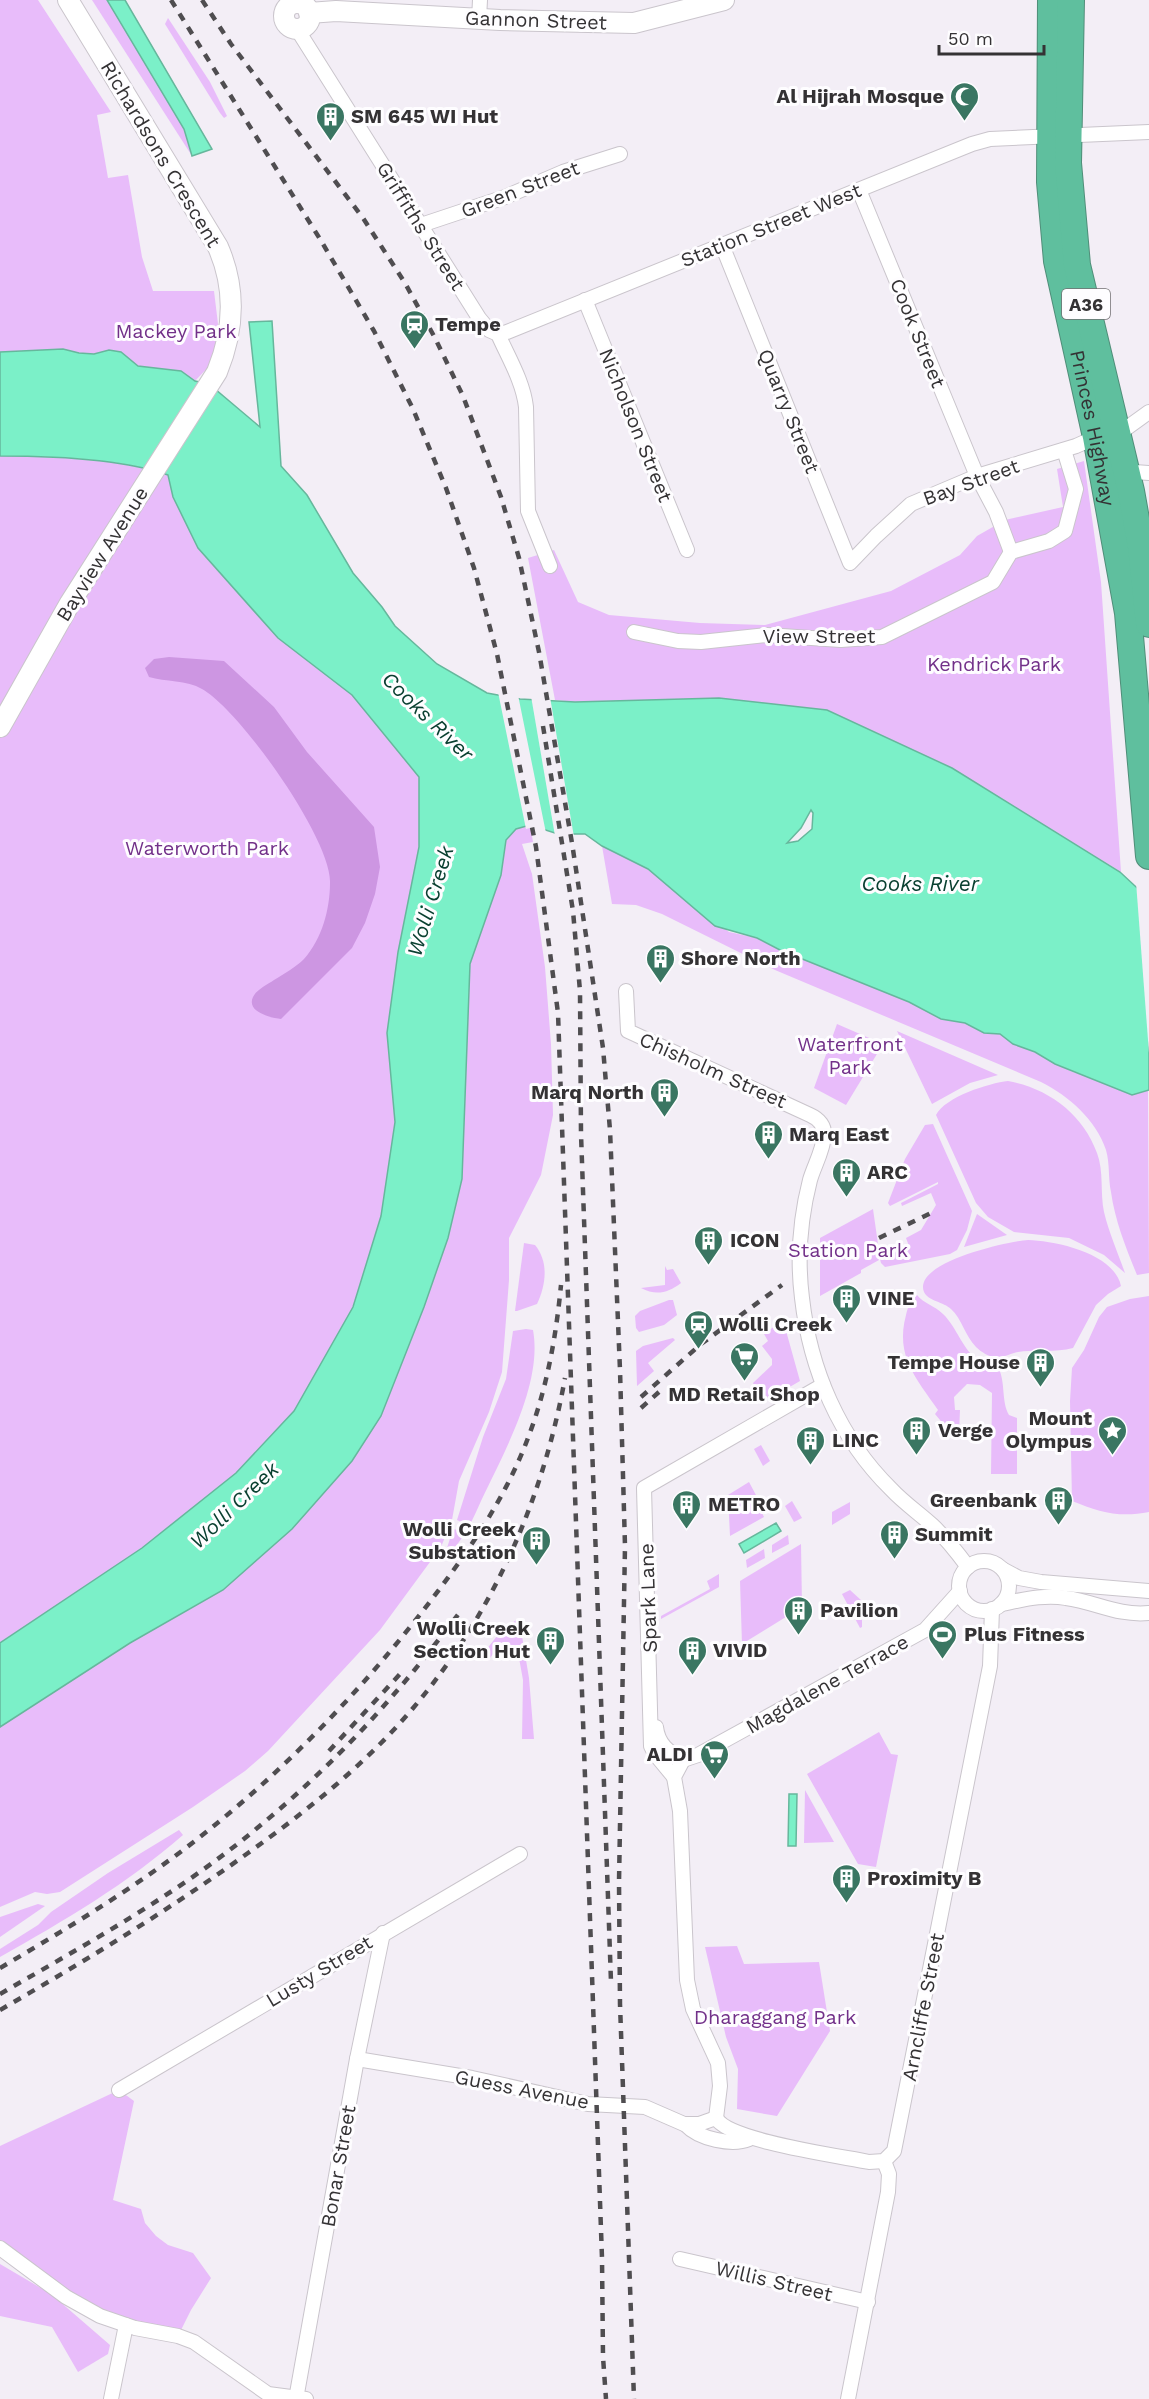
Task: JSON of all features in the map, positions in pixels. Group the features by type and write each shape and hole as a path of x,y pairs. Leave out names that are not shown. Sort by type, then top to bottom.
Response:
{"highway":[{"name":"Princes Highway","path":"1051,0 1059,135 1070,198 1077,265 1106,436 1126,471 1141,547 1149,624"},
{"name":"Princes Highway","path":"1059,135 1071,0"},
{"name":"Princes Highway","path":"1126,471 1128,613 1149,856"}],"main road":[{"name":"Richardsons Crescent","path":"68,0 196,208 224,260 231,294 231,314 225,353 210,384"},
{"name":"Gannon Street","path":"303,21 336,11 479,9 634,23 724,0"},
{"path":"283,5 287,24 303,21"},
{"name":"Bayview Avenue","path":"0,728 70,603 210,384"}],"street":[{"name":"Griffiths Street","path":"303,21 421,225 484,325 498,334 525,396 528,511 550,566"},
{"name":"Station Street West","path":"498,334 990,139 1149,132"},
{"name":"Green Street","path":"421,225 505,197 562,172 620,154"},
{"name":"Cook Street","path":"859,190 976,476"},
{"name":"Quarry Street","path":"722,245 850,563 861,551"},
{"name":"Nicholson Street","path":"585,300 687,550"},
{"name":"Bay Street","path":"861,551 911,504 976,476 1106,436 1149,412"},
{"path":"976,476 996,512 1011,552 1049,541 1065,531 1076,489 1064,450"},
{"name":"View Street","path":"634,632 678,641 701,642 766,634 841,640 882,637 993,582 1011,552"},
{"name":"Chisholm Street","path":"626,991 628,1032 815,1117 821,1124 824,1137 806,1198 799,1242 799,1269 804,1319 823,1385"},
{"path":"823,1385 845,1430 872,1468 900,1498 944,1537 968,1567"},
{"name":"Spark Lane","path":"674,1777 651,1746 644,1488 823,1385"},
{"path":"1149,1592 1019,1578 993,1562 987,1561 980,1561 968,1567 961,1578 960,1591 963,1599 976,1609 996,1607 1032,1598 1065,1597 1120,1613 1149,1613"},
{"path":"996,1607 1008,1591 1009,1584 1004,1570"},
{"name":"Magdalene Terrace","path":"683,1760 698,1755 925,1630 960,1591"},
{"name":"Arncliffe Street","path":"884,2161 894,2151 898,2140 990,1666 996,1607"},
{"name":"Spark Lane","path":"651,1708 655,1715 659,1741 671,1754 683,1760"},
{"path":"683,1760 674,1777 680,1811 687,1980 693,2009 718,2063 720,2086 716,2118 699,2124 684,2124"},
{"name":"Lusty Street","path":"119,2090 520,1854"},
{"name":"Bonar Street","path":"299,2398 357,2059 383,1933"},
{"name":"Guess Avenue","path":"357,2059 472,2078 588,2104 645,2107 716,2139 732,2142 751,2138"},
{"name":"Guess Avenue","path":"716,2118 726,2128 751,2138 869,2162 884,2161"},
{"path":"848,2399 888,2192 889,2174 884,2161"},
{"path":"0,2248 66,2297 100,2316 194,2342 268,2394 299,2398"},
{"name":"Willis Street","path":"680,2259 868,2302"},
{"path":"111,2399 126,2325"}],"green space":[{"name":"Mackey Park","path":"0,0 38,0 111,112 97,115 108,178 128,175 142,257 153,291 214,291 218,324 213,362 195,381 181,371 138,366 121,352 109,350 94,354 63,349 0,352"},
{"path":"92,0 107,0 184,129 192,156"},
{"path":"168,18 210,82 227,116 224,118 165,24"},
{"name":"Waterworth Park","path":"0,456 107,462 149,469 168,475 173,497 198,548 278,638 352,695 419,777 419,847 398,952 387,1033 395,1122 381,1216 353,1307 294,1411 236,1473 142,1548 0,1643"},
{"name":"Kendrick Park","path":"1084,461 1101,582 1121,872 952,768 827,710 719,698 575,702 555,700 528,558 554,550 578,602 609,615 700,623 765,625 891,591 960,555 977,536 1005,520 1063,507 1057,469"},
{"path":"530,825 533,842 522,844 532,874 545,967 551,1044 553,1115 541,1175 509,1238 509,1280 502,1372 489,1412 459,1481 452,1520 441,1547 380,1630 268,1751 245,1771 60,1892 47,1894 35,1892 0,1907 0,1727 130,1643 223,1590 292,1529 352,1461 381,1416 424,1307 448,1238 462,1179 470,964 501,875 506,840 516,829"},
{"path":"602,846 648,869 729,932 757,938 780,950 909,1002 941,1019 965,1023 984,1033 1000,1034 1013,1044 1035,1052 1073,1072 1140,1093 1148,1090 1149,1273 1137,1275 1125,1245 1113,1203 1106,1150 1101,1139 1088,1119 1062,1094 1041,1082 775,970 662,914 636,905 612,904"},
{"name":"Waterfront Park","path":"837,1024 883,1044 846,1105 814,1088"},
{"path":"897,1031 998,1075 970,1083 932,1104"},
{"path":"1008,1081 1037,1090 1062,1105 1083,1126 1091,1139 1100,1167 1104,1212 1125,1273 1104,1255 1069,1238 1014,1232 988,1217 976,1203 936,1115 948,1102 958,1097 979,1088"},
{"name":"Station Park","path":"933,1124 972,1211 967,1230 957,1250 950,1254 885,1267 879,1255 879,1260 861,1270 861,1273 820,1296 820,1238 873,1209 879,1251 891,1245 894,1253 909,1246 906,1238 921,1230 936,1205 931,1193 902,1206 901,1203 938,1182 890,1206 888,1203 905,1159 925,1125"},
{"path":"977,1214 1007,1235 964,1247"},
{"path":"1028,1240 1068,1246 1096,1257 1116,1275 1121,1286 1096,1305 1073,1348 1018,1352 999,1357 985,1354 972,1343 951,1309 926,1295 924,1281 933,1271 965,1255 1002,1244"},
{"path":"524,1243 535,1245 542,1259 545,1274 537,1304 515,1311"},
{"path":"665,1266 667,1270 673,1269 681,1283 662,1292 652,1292 641,1288 665,1285"},
{"path":"917,1295 948,1319 974,1357 998,1367 1007,1410 1009,1415 1017,1418 1017,1474 991,1474 992,1393 980,1385 967,1384 954,1397 955,1410 960,1410 959,1433 955,1433 955,1438 935,1414 938,1410 915,1377 905,1355 903,1343 903,1330 908,1309 911,1301"},
{"path":"1149,1296 1149,1512 1109,1513 1072,1501 1070,1401 1072,1368 1084,1350 1099,1317 1107,1307 1130,1299"},
{"path":"673,1300 677,1315 664,1325 639,1332 636,1328 635,1316 640,1311"},
{"path":"783,1320 800,1381 762,1403 753,1383 772,1365 772,1359 762,1346 768,1341 764,1334"},
{"path":"533,1330 535,1351 527,1395 510,1440 472,1521 450,1552 447,1548 453,1529 458,1530 461,1522 457,1520 483,1437 506,1379 513,1331"},
{"path":"673,1338 675,1340 648,1363 654,1371 637,1386 636,1351 643,1346"},
{"path":"761,1445 770,1461 763,1466 754,1449"},
{"path":"749,1482 764,1510 762,1513 764,1517 730,1536 728,1495"},
{"path":"792,1501 802,1518 794,1522 785,1506"},
{"path":"850,1502 850,1514 832,1525 832,1512"},
{"path":"788,1535 789,1544 772,1553 772,1545"},
{"path":"801,1544 802,1607 742,1644 740,1581"},
{"path":"764,1549 765,1558 747,1568 746,1560"},
{"path":"719,1574 719,1587 661,1619 661,1616 710,1589 707,1581"},
{"path":"850,1590 862,1601 862,1627 860,1628 842,1594"},
{"path":"519,1618 529,1678 534,1739 522,1739 523,1680 519,1658 504,1647 495,1651 488,1661 482,1655 501,1631"},
{"path":"879,1732 891,1754 898,1755 876,1867 858,1864 807,1774"},
{"path":"805,1790 834,1842 804,1843"},
{"path":"179,1830 183,1835 140,1870 71,1915 0,1957 0,1949 38,1925 51,1912 108,1873"},
{"path":"38,1904 45,1906 0,1937 0,1917"},
{"name":"Dharaggang Park","path":"737,1946 744,1964 819,1962 830,2031 777,2116 737,2109 738,2069 726,2037 705,1947"},
{"path":"119,2090 134,2101 113,2200 141,2209 145,2223 156,2236 168,2245 193,2253 211,2278 178,2336 100,2316 0,2248 0,2146"},
{"path":"0,2264 51,2294 110,2345 108,2354 78,2372 52,2327 0,2316"}],"shaded area":[{"path":"169,657 224,661 274,707 307,752 374,827 380,867 375,894 365,923 352,948 281,1019 266,1016 256,1010 253,1007 253,997 260,989 301,962 316,942 324,923 328,903 330,883 327,863 300,808 260,748 238,722 202,689 190,684 149,677 145,668 154,659"}],"water":[{"path":"107,0 125,0 212,149 192,156 184,129"},
{"name":"Cooks River","path":"272,321 281,466 307,495 353,573 395,626 437,664 487,693 520,699 575,702 719,698 827,710 952,768 1120,872 1149,899 1149,1090 1132,1095 1055,1064 1035,1052 1013,1044 1000,1034 984,1033 965,1023 941,1019 909,1002 780,950 757,938 715,926 648,869 602,846 585,834 558,834 530,825 516,829 506,840 501,875 470,964 462,1179 448,1238 424,1307 381,1416 352,1461 292,1529 223,1590 130,1643 0,1727 0,1643 142,1548 236,1473 294,1411 353,1307 381,1216 395,1122 387,1033 398,952 419,847 419,777 352,695 278,638 198,548 173,497 168,475 149,469 107,462 0,456 0,352 63,349 94,354 109,350 121,352 138,366 181,371 195,381 209,384 260,427 249,322","holes":["811,810 813,813 812,829 798,841 787,843 801,828"]},
{"path":"776,1523 781,1531 744,1553 739,1544"},
{"path":"789,1794 797,1794 796,1846 788,1846"}],"pier":[{"path":"498,692 518,695 546,833 526,829"},
{"path":"531,696 550,697 574,837 555,836"},
{"path":"1136,882 1149,895 1149,1053"}],"railway":[{"path":"171,0 320,239 374,331 413,409 446,488 474,568 497,654 536,847 558,1013 606,2399"},
{"path":"202,0 231,44 363,218 405,283 435,338 463,396 501,497 519,558 539,652 572,843 603,1048 610,1130 625,1546 619,1882 620,2004 634,2399"},
{"path":"543,726 573,911 580,991 581,1134 611,1982"},
{"path":"879,1238 931,1213"},
{"path":"0,1968 129,1888 171,1859 243,1802 343,1705 404,1635 473,1542 498,1502 519,1460 535,1419 545,1381 561,1285"},
{"path":"641,1397 701,1344 782,1285"},
{"path":"0,2010 64,1973 188,1895 248,1853 336,1785 396,1728 443,1671 468,1633 511,1552 529,1510 543,1467 565,1378"},
{"path":"641,1408 659,1392"},
{"path":"0,1994 168,1894 262,1824 315,1777 364,1728 412,1673 460,1612"},
{"path":"329,1751 400,1674"}],"place":[{"name":"Al Hijrah Mosque","path":"965,122"},
{"name":"SM 645 WI Hut","path":"330,142"},
{"name":"Tempe","path":"414,350"},
{"name":"Shore North","path":"660,984"},
{"name":"Marq North","path":"665,1118"},
{"name":"Marq East","path":"768,1160"},
{"name":"ARC","path":"846,1198"},
{"name":"ICON","path":"709,1266"},
{"name":"VINE","path":"846,1324"},
{"name":"Wolli Creek","path":"698,1350"},
{"name":"MD Retail Shop","path":"744,1382"},
{"name":"Tempe House","path":"1041,1388"},
{"name":"Verge","path":"917,1456"},
{"name":"Mount Olympus","path":"1113,1456"},
{"name":"LINC","path":"811,1466"},
{"name":"Greenbank","path":"1058,1526"},
{"name":"METRO","path":"687,1530"},
{"name":"Summit","path":"894,1560"},
{"name":"Wolli Creek Substation","path":"537,1566"},
{"name":"Pavilion","path":"799,1636"},
{"name":"Plus Fitness","path":"943,1660"},
{"name":"Wolli Creek Section Hut","path":"551,1666"},
{"name":"VIVID","path":"692,1676"},
{"name":"ALDI","path":"714,1780"},
{"name":"Proximity B","path":"846,1904"}]}
